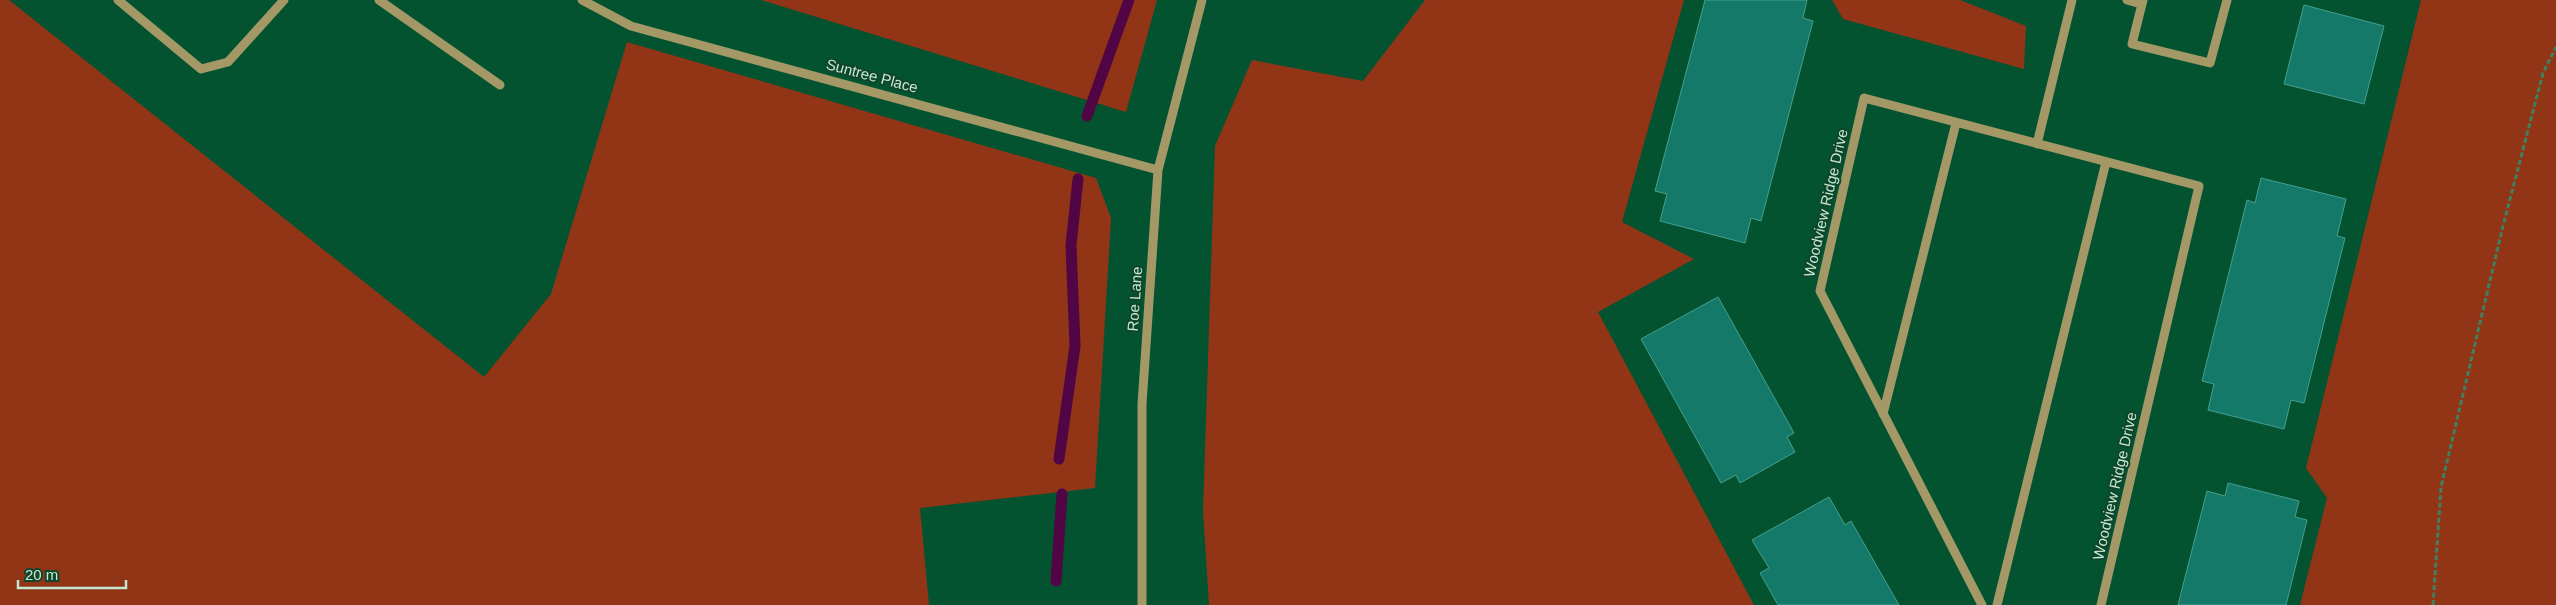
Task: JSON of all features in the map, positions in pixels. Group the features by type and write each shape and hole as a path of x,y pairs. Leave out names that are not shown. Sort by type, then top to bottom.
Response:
{"street":[{"path":"118,0 201,69 228,62 284,0"},
{"path":"379,0 500,86"},
{"name":"Suntree Place","path":"582,0 631,26 1158,170"},
{"name":"Roe Lane","path":"1142,605 1142,404 1158,170 1202,0"},
{"path":"2037,144 2072,0"},
{"path":"2127,0 2142,2 2132,44 2210,63 2227,0"},
{"name":"Woodview Ridge Drive","path":"1982,605 1820,291 1864,98 2199,186 2101,605"},
{"path":"1883,414 1956,122"},
{"path":"1997,605 2106,162"}],"path":[{"path":"2433,605 2441,487 2503,226 2543,73 2556,47"}],"shaded area":[{"path":"0,0 9,0 484,377 551,294 627,42 1096,178 1111,218 1095,488 920,508 929,605 0,605"},
{"path":"761,0 1157,0 1126,112"},
{"path":"1425,0 1684,0 1622,222 1694,259 1598,312 1754,605 1209,605 1203,511 1215,146 1252,60 1363,81"},
{"path":"1832,0 1960,0 2026,26 2024,69 1843,19"},
{"path":"2421,0 2556,0 2556,605 2300,605 2327,498 2306,468"}],"building":[{"path":"1705,0 1807,0 1803,18 1813,21 1761,221 1751,218 1745,243 1660,221 1667,194 1655,191"},
{"path":"2304,5 2384,26 2364,104 2284,84"},
{"path":"2261,178 2346,199 2337,236 2345,238 2304,403 2291,400 2284,429 2208,410 2214,384 2202,381 2247,200 2255,203"},
{"path":"1718,297 1794,433 1787,437 1795,452 1740,483 1736,475 1721,483 1641,339"},
{"path":"2228,483 2299,501 2295,517 2307,520 2286,605 2178,605 2207,491 2225,496"},
{"path":"1829,497 1845,525 1851,521 1899,605 1778,605 1760,573 1769,568 1752,540"}],"waterway":[{"path":"1087,116 1129,0"},
{"path":"1059,459 1075,346 1071,245 1078,179"},
{"path":"1056,581 1062,494"}]}
